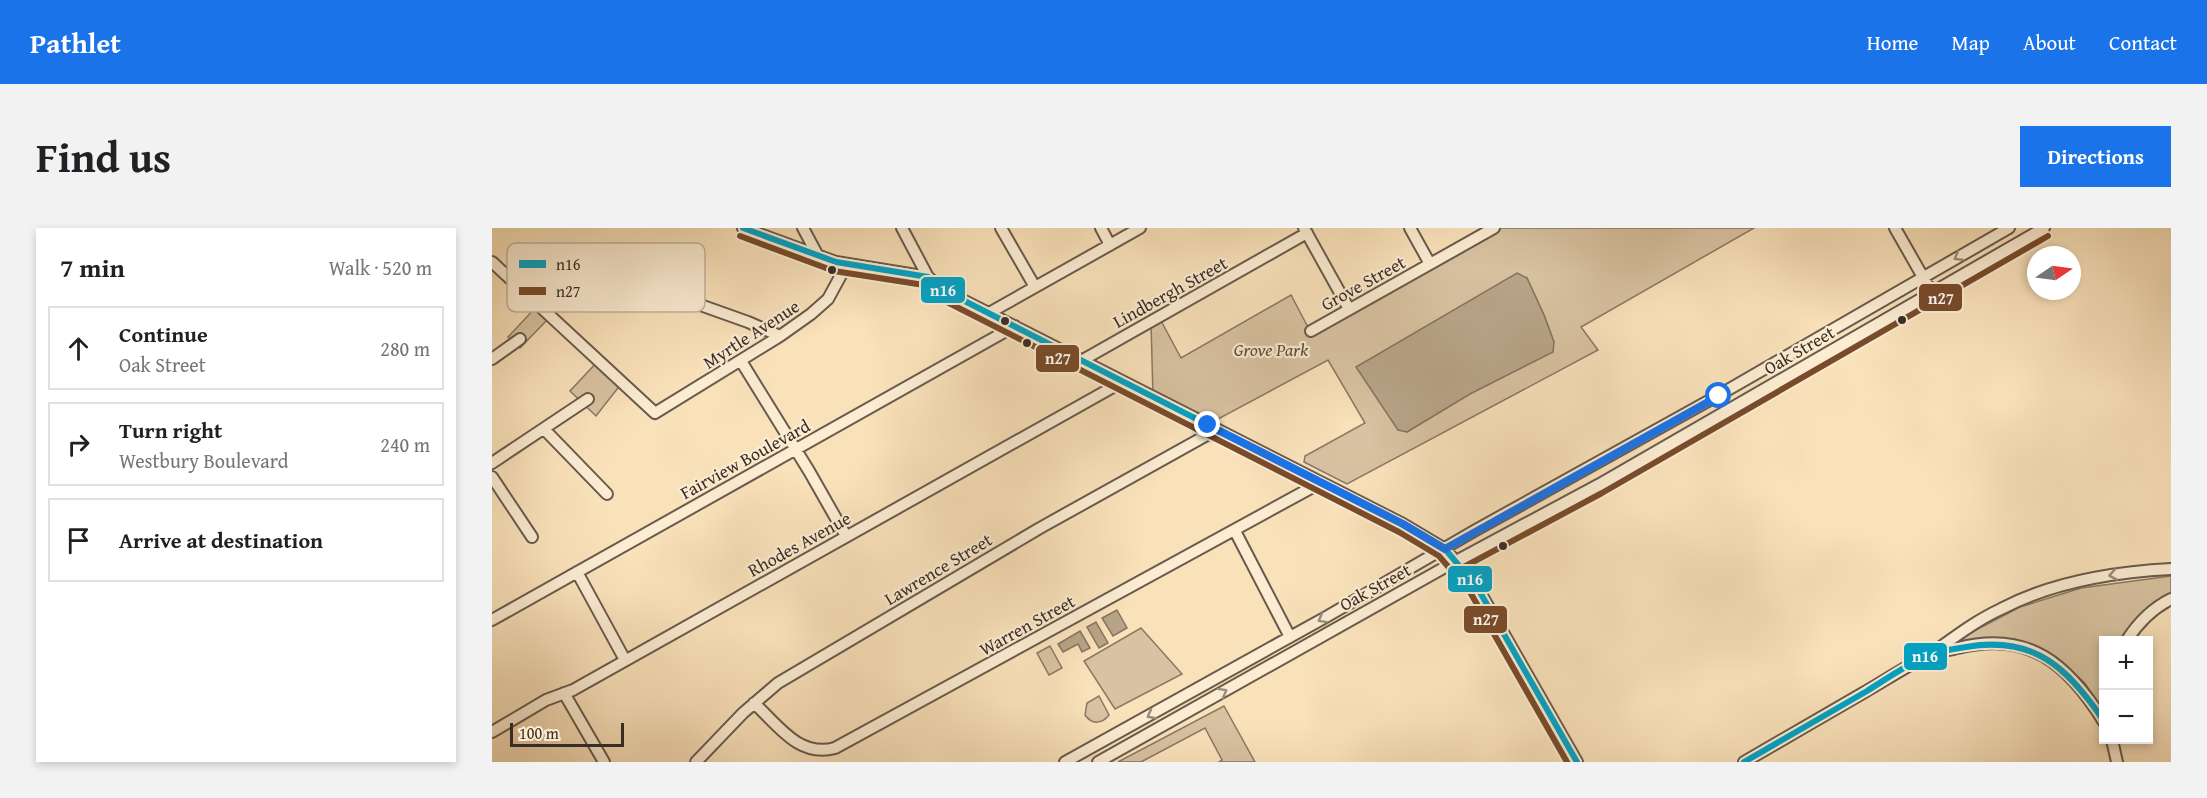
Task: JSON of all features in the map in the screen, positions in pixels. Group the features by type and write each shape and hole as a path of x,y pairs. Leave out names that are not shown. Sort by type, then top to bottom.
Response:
{"street":[{"path":"743,228 818,256 847,264 928,277"},
{"path":"803,228 818,256"},
{"path":"902,228 928,277 941,289 1418,533 1445,549 1477,587 1577,762"},
{"path":"1001,228 1035,287"},
{"path":"1101,228 1110,245"},
{"path":"989,313 1140,228"},
{"path":"1410,228 1430,264"},
{"name":"Grove Street","path":"1311,331 1494,228"},
{"path":"1895,228 1932,293"},
{"name":"Oak Street","path":"1065,762 1724,393 2009,228"},
{"path":"2020,228 2026,238"},
{"name":"Oak Street","path":"1098,762 1456,561 1599,484 2044,228"},
{"path":"1305,231 1349,309"},
{"name":"Lindbergh Street","path":"1082,361 1305,231"},
{"path":"492,262 507,276"},
{"name":"Myrtle Avenue","path":"545,312 655,413 741,361 811,314 828,299 847,264"},
{"path":"705,307 780,336"},
{"name":"Fairview Boulevard","path":"492,620 1015,326"},
{"path":"492,359 520,339"},
{"path":"741,361 846,536"},
{"name":"Rhodes Avenue","path":"492,732 546,700 564,693 625,660 1122,381"},
{"path":"1724,393 1733,407"},
{"path":"492,463 588,399"},
{"path":"544,429 607,494"},
{"name":"Lawrence Street","path":"696,762 754,703 778,683 1040,528 1216,430"},
{"path":"1589,468 1599,484"},
{"path":"492,477 532,537"},
{"name":"Warren Street","path":"754,703 805,748 824,751 835,748 1320,483"},
{"path":"1235,531 1290,637"},
{"path":"1418,533 1424,544 1425,552 1420,563"},
{"path":"1744,762 1929,655 1978,622 2029,596 2107,575 2171,569"},
{"path":"576,573 625,660"},
{"path":"2130,636 2153,610 2171,599"},
{"path":"1929,655 1986,643 2005,643 2025,648 2049,659 2072,677 2087,695 2099,715"},
{"path":"564,693 604,762"},
{"path":"2113,744 2117,762"},
{"path":"1089,748 1098,762"}],"green space":[{"name":"Grove Park","path":"1494,228 1754,228 1581,327 1598,350 1347,484 1304,462 1305,456 1365,423 1328,360 1207,425 1153,397 1151,322 1159,317 1181,358 1291,295 1310,331","holes":["1527,278 1554,342 1407,432"]},
{"path":"531,312 543,312 549,318 520,348 508,337"},
{"path":"597,362 621,384 596,416 570,391"},
{"path":"2171,576 2171,593 2148,607 2123,636 2099,636 2099,704 2084,682 2049,653 2015,639 1968,640 1949,644 2020,607 2081,588"},
{"path":"1141,628 1182,674 1115,709 1084,661"},
{"path":"1050,646 1062,668 1049,675 1037,653"},
{"path":"1099,696 1109,715 1100,722 1094,722 1085,715 1087,703"},
{"path":"1224,706 1255,762 1219,762 1222,760 1205,728 1141,762 1118,762"}],"shaded area":[{"path":"1517,273 1527,278 1544,315 1554,342 1553,352 1470,394 1407,432 1398,430 1356,367"},
{"path":"1117,610 1127,628 1113,636 1102,618"},
{"path":"1096,622 1108,643 1099,648 1087,627"},
{"path":"1080,631 1090,648 1082,652 1078,644 1063,652 1058,644"}],"transit line":[{"name":"n16","path":"743,228 836,262 928,277 941,289 1403,524 1445,549 1477,587 1577,762"},
{"name":"n27","path":"740,236 834,271 924,285 937,297 1399,532 1439,556 1470,592 1567,762"},
{"name":"n27","path":"1460,569 1602,493 2048,236"},
{"name":"n16","path":"1744,762 1918,660 1946,650 1966,647 2011,646 2030,651 2062,671 2077,685 2099,714"}],"route":[{"path":"1208,425 1403,524 1445,549 1719,396"}]}
